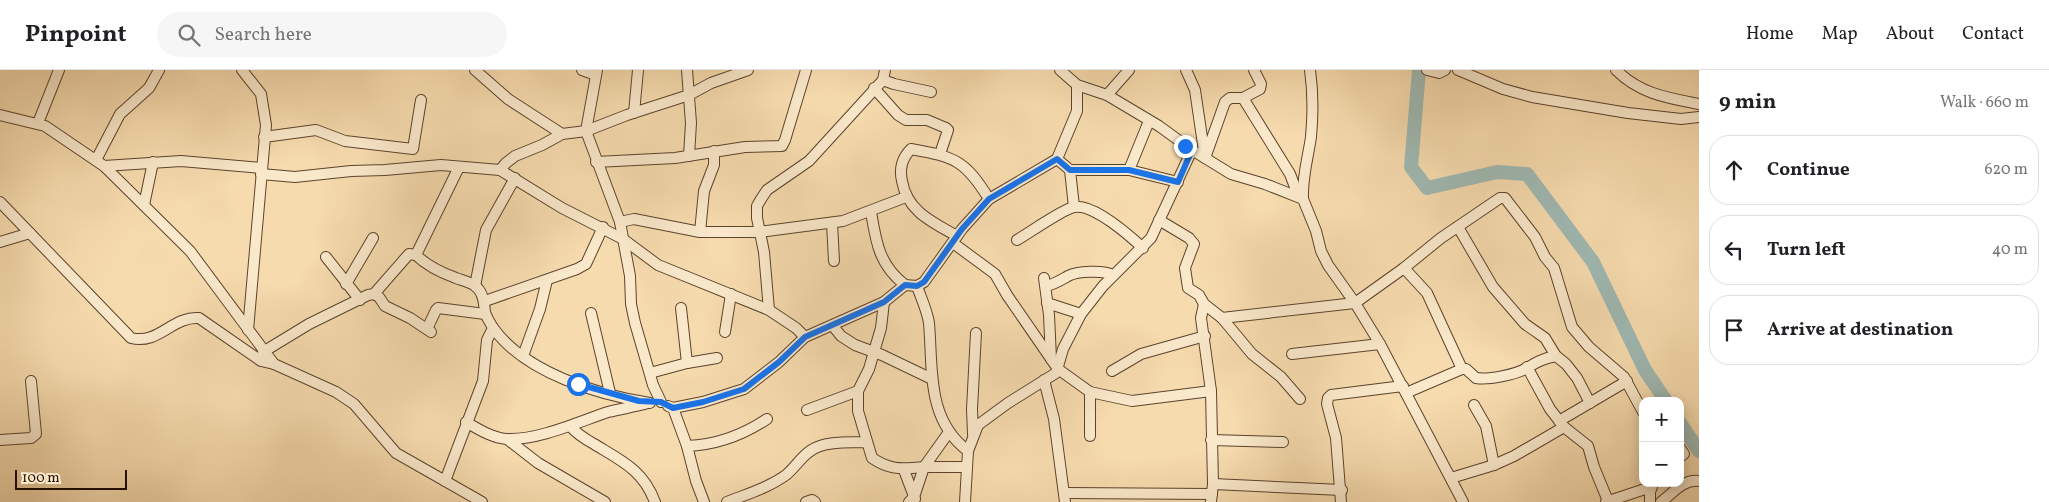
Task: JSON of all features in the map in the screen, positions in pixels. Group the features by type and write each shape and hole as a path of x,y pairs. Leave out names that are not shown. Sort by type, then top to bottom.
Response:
{"street":[{"path":"38,123 58,70"},
{"path":"100,163 120,114 148,88 159,70"},
{"path":"242,70 261,94 265,111 248,330"},
{"path":"475,70 508,99 562,134"},
{"path":"582,70 597,73 586,131 620,222 630,276 631,304 650,373 655,402"},
{"path":"634,113 638,70"},
{"path":"687,70 691,123 689,156"},
{"path":"500,170 515,156 562,134 586,131 689,94 711,83 748,70"},
{"path":"596,162 675,158 745,147 782,146 786,140 806,70"},
{"path":"1060,70 1077,85 1107,95 1231,174 1300,197"},
{"path":"1186,70 1195,90 1205,158"},
{"path":"1205,158 1225,102 1230,98 1244,98 1260,89 1261,84 1254,70"},
{"path":"1300,197 1310,137 1312,91 1310,70"},
{"path":"1430,71 1439,73 1445,70"},
{"path":"1458,70 1503,89 1532,97 1681,120 1699,117"},
{"path":"1616,70 1633,85 1647,92 1699,104"},
{"path":"1107,95 1124,72"},
{"path":"769,310 764,252 759,232 757,206 767,190 809,162 884,75 894,84 932,92"},
{"path":"871,212 879,253 892,272 905,285 917,286 924,282 989,199 1057,159 1077,111 1077,85"},
{"path":"874,88 898,115 906,120 927,120 946,128 948,130 940,154"},
{"path":"1244,98 1290,174 1316,231 1321,251 1328,265 1355,303 1380,344 1463,502"},
{"path":"412,166 421,100"},
{"path":"0,115 14,120 38,123 56,132 100,163 190,251 263,352 274,364"},
{"path":"1129,170 1149,121"},
{"path":"264,137 316,130 345,141 413,149"},
{"path":"989,199 968,169 940,154 911,148 900,166 906,197 914,208 995,274 1055,364 1090,392 1132,401 1211,390"},
{"path":"1055,364 1081,314 1113,275 1143,248 1151,238 1192,150"},
{"path":"700,232 704,191 714,165 714,151"},
{"path":"1057,159 1070,170 1129,170 1178,182"},
{"path":"100,163 181,161 295,177 441,164 500,170 562,208 603,227 658,264 769,310 796,328 805,337"},
{"path":"144,204 153,162"},
{"path":"416,255 459,167"},
{"path":"1070,170 1074,207"},
{"path":"475,286 486,230 515,178"},
{"path":"620,222 634,219 700,232 759,232 832,223 871,212 906,197"},
{"path":"1222,318 1355,303 1404,268 1441,238 1500,198 1505,198 1535,237 1545,257 1554,268 1572,327 1589,347 1627,382 1639,404"},
{"path":"0,202 132,338 141,341 149,339 185,319 199,318 261,361 274,364 346,398 396,453 482,502"},
{"path":"1017,240 1074,207 1086,208 1096,212 1143,248"},
{"path":"1159,220 1189,238 1194,244 1185,268 1188,288 1199,295 1204,304 1222,318 1252,354 1281,377 1300,399"},
{"path":"832,223 834,261"},
{"path":"485,301 547,280 586,264 603,227"},
{"path":"1458,227 1493,287 1524,324 1545,338 1556,356 1566,364 1577,378 1590,403"},
{"path":"0,242 30,233"},
{"path":"346,284 373,238"},
{"path":"263,352 309,324 368,295 374,294 409,254 416,255 424,262 444,273 475,286 485,301 485,314 493,328 523,356 566,379 610,393 655,402 673,408 703,402 744,389 779,362 805,337 884,302 905,285"},
{"path":"326,257 360,300"},
{"path":"1404,268 1426,293 1462,369"},
{"path":"965,502 968,451 978,425 992,413 1056,373 1045,282 1054,284 1070,274 1101,272 1113,275"},
{"path":"523,356 540,309 547,280"},
{"path":"917,286 928,318 932,379 940,415 949,432 968,451"},
{"path":"374,294 379,297 384,306 429,330 438,308 485,314"},
{"path":"725,332 731,294"},
{"path":"884,302 881,328 874,352 867,375 858,391 858,411 872,458 878,462 904,470 924,467 967,467"},
{"path":"1047,302 1081,314"},
{"path":"1204,304 1201,318 1211,390 1212,493"},
{"path":"681,308 687,363"},
{"path":"591,313 610,393"},
{"path":"833,326 847,340 862,349 874,352 932,379"},
{"path":"445,481 483,381 487,340 493,328"},
{"path":"973,435 972,408 976,333"},
{"path":"1112,371 1141,354 1205,336"},
{"path":"1292,354 1380,344"},
{"path":"1342,502 1336,438 1327,404 1328,398 1331,395 1404,390 1462,369 1466,369 1476,378 1481,379 1527,368 1534,362 1556,356"},
{"path":"650,373 687,363 717,358"},
{"path":"1527,368 1561,424 1588,446 1607,502 1647,487"},
{"path":"1044,380 1054,419 1064,498 1342,490"},
{"path":"0,440 31,438 36,434 31,381"},
{"path":"1451,478 1494,465 1514,456 1590,403 1627,382"},
{"path":"807,410 858,391"},
{"path":"1090,392 1090,436"},
{"path":"507,440 540,434 610,412 655,402"},
{"path":"1474,405 1486,426 1494,465"},
{"path":"673,408 704,502"},
{"path":"687,446 703,445 732,438 767,419"},
{"path":"466,422 482,432 507,440 538,463 605,502"},
{"path":"570,426 576,434 626,463 640,474 650,488 654,502"},
{"path":"913,500 924,467 949,432"},
{"path":"1211,440 1283,442"},
{"path":"726,502 761,489 784,476 794,467 798,459 820,446 866,442"},
{"path":"904,470 913,500"},
{"path":"1661,502 1683,484 1692,480 1699,481"},
{"path":"1650,502 1652,487"},
{"path":"806,502 812,500 814,502"}],"waterway":[{"path":"1419,70 1411,167 1427,188 1497,172 1527,174 1593,262 1645,370 1663,397"},
{"path":"1684,429 1699,451"}],"route":[{"path":"578,384 639,401 661,402 673,408 703,402 744,389 779,362 805,337 884,302 905,285 912,287 924,282 941,261 962,229 989,199 1057,159 1070,170 1129,170 1178,182 1192,150 1185,146"}]}
